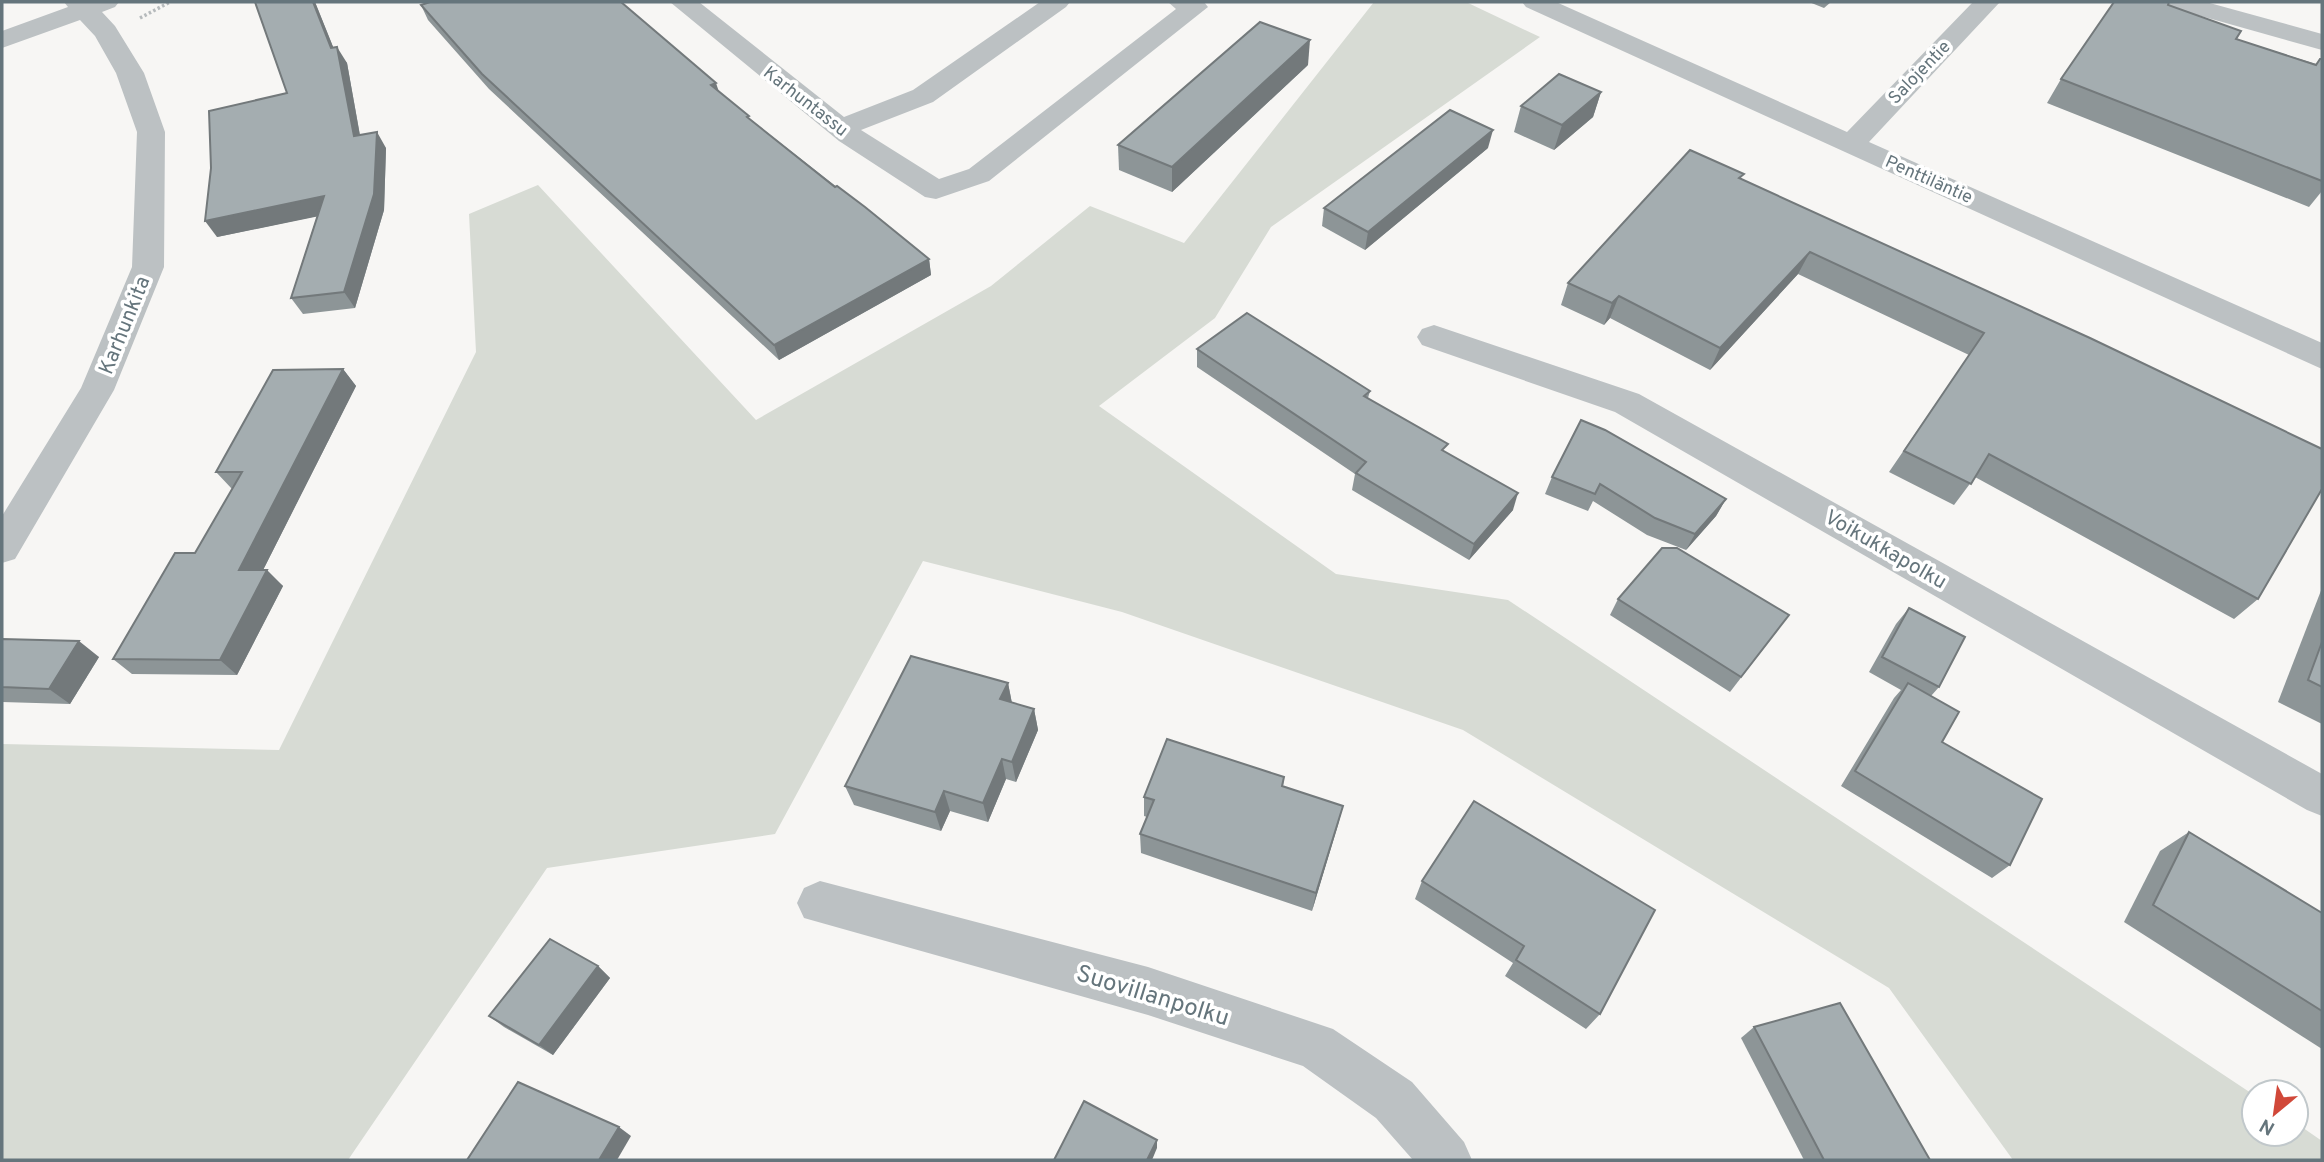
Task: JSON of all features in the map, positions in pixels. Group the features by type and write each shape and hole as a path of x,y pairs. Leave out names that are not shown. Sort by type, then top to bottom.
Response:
{"street":[{"name":"Karhuntassu","path":"683,2 840,128 936,190 979,175 1195,7 1181,2"},
{"path":"840,128 923,96 1057,2"},
{"name":"Penttiläntie","path":"1535,2 2322,357"},
{"name":"Salojentie","path":"1851,144 1987,2"},
{"path":"2178,2 2322,42"},
{"path":"2,40 90,4"},
{"name":"Karhunkita","path":"2,548 97,390 148,267 150,132 130,73 90,4"},
{"name":"Voikukkapolku","path":"1434,337 1627,403 2322,796"},
{"name":"Suovillanpolku","path":"820,903 1148,991 1316,1046 1394,1100 1446,1160"}],"shaded area":[{"path":"1374,2 1466,2 1540,37 1271,227 1215,318 1099,406 1336,574 1508,600 2240,1086 2240,1148 2310,1148 2310,1133 2322,1141 2322,1160 2013,1160 1889,988 1463,730 1122,612 923,561 775,834 547,868 348,1160 2,1160 2,744 279,750 476,352 469,214 538,185 756,420 991,286 1090,206 1184,243"}],"building":[{"path":"255,2 313,2 331,48 337,47 354,136 377,132 374,194 344,292 291,298 324,196 205,221 211,168 209,111 287,93"},
{"path":"430,2 621,2 716,83 711,85 749,116 747,117 929,259 774,345 482,74 421,5"},
{"path":"2114,2 2169,2 2168,5 2241,31 2236,39 2316,65 2322,59 2322,181 2061,79"},
{"path":"1260,22 1310,40 1172,167 1118,145"},
{"path":"1559,74 1601,92 1562,125 1521,106"},
{"path":"1450,110 1493,130 1368,232 1324,208"},
{"path":"1690,150 1744,174 1739,178 2090,338 2322,449 2322,489 2258,599 1989,454 1971,484 1904,451 1984,333 1810,252 1720,348 1619,296 1612,303 1568,283"},
{"path":"1247,313 1370,391 1364,396 1448,444 1442,450 1518,493 1474,544 1356,473 1366,462 1197,349"},
{"path":"343,369 239,570 267,570 220,660 113,659 175,553 195,553 242,472 216,472 273,370"},
{"path":"1581,420 1605,430 1726,499 1695,534 1655,518 1600,484 1595,494 1552,477"},
{"path":"1662,548 1677,548 1789,615 1741,677 1618,599"},
{"path":"1909,608 1965,637 1939,687 1882,657"},
{"path":"2,639 79,641 49,689 2,687"},
{"path":"2322,642 2322,687 2308,680"},
{"path":"911,656 1008,683 1000,699 1034,709 1012,762 1002,759 983,803 944,791 935,812 845,786"},
{"path":"1908,683 1959,712 1942,742 2042,799 2010,865 1855,771"},
{"path":"1167,739 1284,777 1282,786 1343,806 1316,893 1140,834 1154,800 1144,797"},
{"path":"1474,801 1655,910 1600,1014 1516,960 1524,946 1422,881"},
{"path":"2189,832 2322,913 2322,1011 2153,905"},
{"path":"550,939 598,966 539,1045 489,1016"},
{"path":"1840,1003 1930,1160 1824,1160 1754,1027"},
{"path":"518,1082 619,1127 599,1160 467,1160"},
{"path":"1084,1101 1157,1140 1147,1160 1054,1160"}]}
